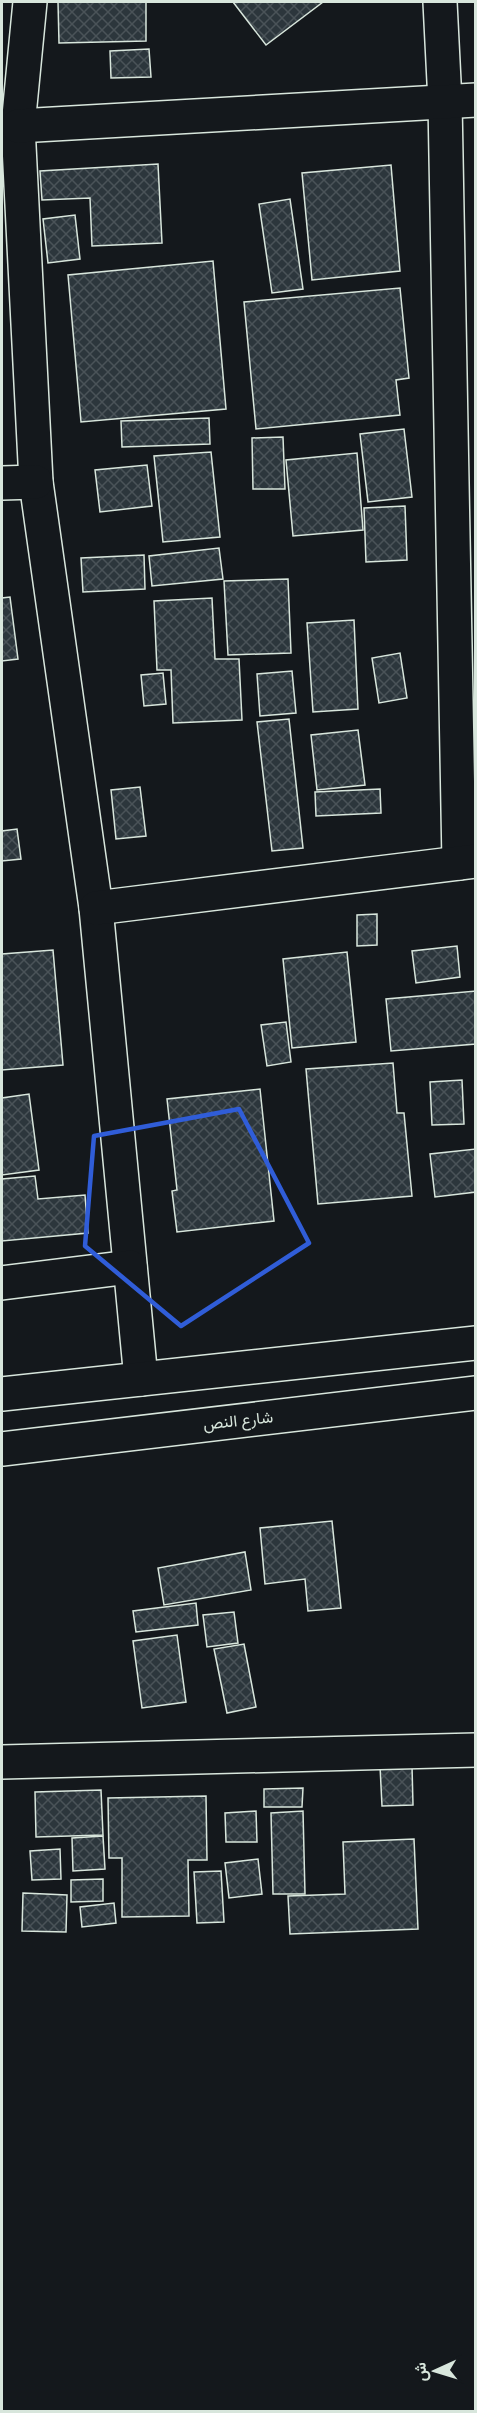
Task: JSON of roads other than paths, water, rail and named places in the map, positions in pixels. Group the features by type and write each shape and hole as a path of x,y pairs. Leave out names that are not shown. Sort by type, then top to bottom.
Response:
{"street":[{"path":"30,2 18,126 36,483 96,908 141,1379"},
{"path":"96,908 467,862 460,101 440,2"},
{"path":"18,126 460,101"},
{"path":"2,483 36,483"},
{"path":"2,1283 130,1267"},
{"path":"2,1394 476,1343"},
{"name":"شارع النص","path":"2,1449 476,1394"},
{"path":"2,1762 476,1750"}]}
